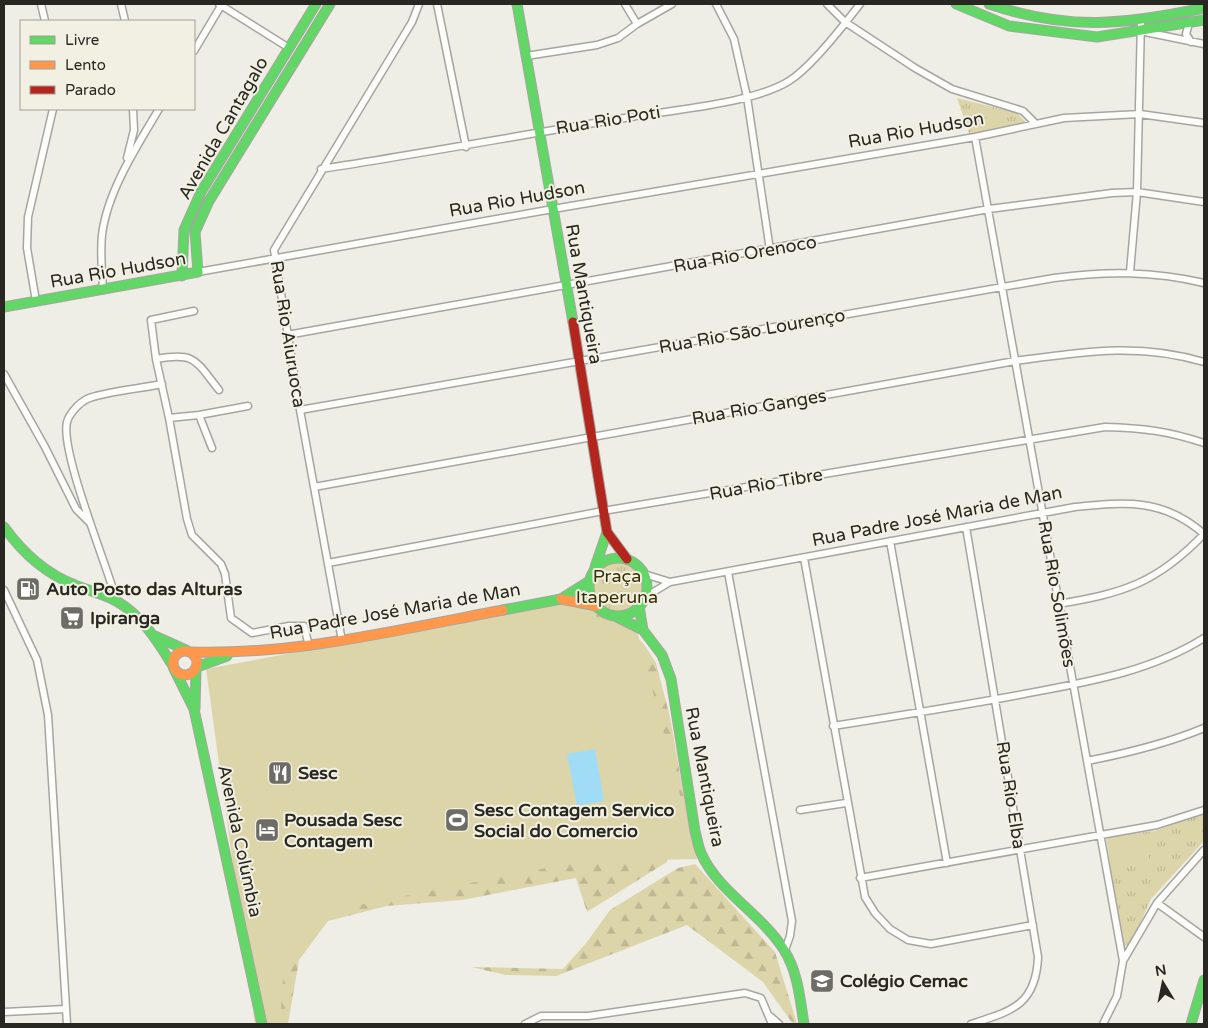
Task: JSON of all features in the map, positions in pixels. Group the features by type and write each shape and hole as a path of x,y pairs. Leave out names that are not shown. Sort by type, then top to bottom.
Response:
{"street":[{"path":"40,4 45,20"},
{"path":"121,4 125,20"},
{"path":"195,49 221,4 289,48"},
{"name":"Avenida Cantagalo","path":"182,276 184,230 201,192 316,4"},
{"name":"Avenida Cantagalo","path":"198,272 195,232 209,201 330,4"},
{"name":"Rua Rio Aiuruoca","path":"342,641 300,410 274,250 284,230 412,22 419,4"},
{"path":"437,4 466,147"},
{"name":"Rua Mantiqueira","path":"517,4 538,132 580,360 607,532 595,568"},
{"path":"625,4 637,24"},
{"path":"526,56 597,45 618,38 637,24 672,4"},
{"path":"716,4 734,39 747,97 770,250"},
{"path":"827,4 845,22 886,50 952,89 1023,111 1036,124"},
{"name":"Rua Rio Poti","path":"321,169 466,147 538,132 747,97 789,81 860,4"},
{"path":"956,4 1009,26 1097,37 1142,32 1204,20"},
{"path":"989,4 1040,20 1097,25 1141,21 1204,8"},
{"path":"1130,272 1137,192 1141,21"},
{"path":"1189,23 1186,34 1191,42"},
{"path":"1142,32 1204,44"},
{"path":"36,301 27,248 28,217 53,110"},
{"path":"103,290 102,234 134,130 133,110"},
{"path":"124,166 158,110"},
{"name":"Rua Rio Hudson","path":"4,307 553,208 975,137 1064,118 1140,114 1204,123"},
{"name":"Rua Rio Solimões","path":"975,137 1123,961"},
{"name":"Rua Rio Orenoco","path":"287,335 566,284 770,250 989,209 1080,196 1137,192 1204,202"},
{"name":"Rua Rio São Lourenço","path":"300,410 1002,287 1093,273 1130,272 1175,276 1204,283"},
{"path":"194,311 151,320 156,359 169,418 187,519 192,535 221,564 225,574 231,618 252,633 289,626 304,626 309,646"},
{"name":"Rua Rio Ganges","path":"314,487 1015,361 1092,351 1137,350 1176,353 1204,362"},
{"path":"156,359 186,356 195,360 219,390"},
{"path":"4,374 46,447 76,509 91,524"},
{"path":"117,602 66,440 67,421 76,408 87,399 162,384"},
{"path":"169,418 248,406"},
{"path":"199,414 212,448"},
{"name":"Rua Rio Tibre","path":"328,563 604,511 1105,428 1138,428 1171,432 1204,443"},
{"name":"Rua Padre José Maria de Man","path":"645,596 670,582 1043,512 1107,504 1136,504 1161,508 1187,519 1204,534"},
{"path":"4,527 29,558 66,582 117,602 142,621 174,667 184,675 197,668"},
{"name":"Rua Rio Elba","path":"966,527 1038,957 1037,976 1032,991 1018,1006 971,1024"},
{"name":"Rua Mantiqueira","path":"607,532 627,559"},
{"path":"1058,604 1091,599 1150,580 1175,562 1204,534"},
{"path":"890,541 947,863"},
{"path":"804,558 846,803 865,897 875,913 890,929 908,940 931,944 1033,925"},
{"path":"627,559 641,569 648,589 639,606 626,615 616,616 598,606 590,594 588,582 595,568 607,560 627,559"},
{"path":"728,572 792,921 790,936 785,950"},
{"name":"Rua Padre José Maria de Man","path":"644,574 670,582"},
{"name":"Rua Padre José Maria de Man","path":"154,636 189,651 234,654 309,646 561,599 588,582"},
{"path":"4,590 38,660 44,690 52,769 67,1024"},
{"name":"Rua Padre José Maria de Man","path":"561,599 598,606"},
{"name":"Rua Mantiqueira","path":"639,606 643,630"},
{"name":"Rua Mantiqueira","path":"616,616 643,630 662,655 671,679 695,831 702,854 722,881 769,928 785,950 795,972 804,1024"},
{"path":"834,726 921,713 1073,685 1137,670 1166,659 1204,638"},
{"path":"174,667 176,655 189,651 197,657 194,709"},
{"name":"Rua Padre José Maria de Man","path":"197,668 234,654"},
{"name":"Avenida Colúmbia","path":"174,667 194,709 262,1024"},
{"path":"1088,761 1151,748 1204,728"},
{"path":"800,810 846,803"},
{"path":"860,878 1157,825 1204,810"},
{"path":"1103,1024 1117,996 1123,961 1157,903 1204,850"},
{"path":"1157,903 1204,937"},
{"path":"1191,1024 1204,980"},
{"path":"525,1024 541,1016 588,1016 745,993 761,998 771,1017 772,1024"},
{"path":"4,1012 66,1009"},
{"path":"771,1017 780,1024"}],"green space":[{"path":"957,98 1017,113 1028,124 970,136"},
{"name":"Praça Itaperuna","path":"617,562 635,569 642,587 635,605 617,612 599,605 592,587 599,569"},
{"name":"Sesc Contagem Servico Social do Comercio","path":"559,603 637,631 697,859 577,862 338,909 284,967 280,1024 255,1024 206,669"},
{"path":"567,605 594,608 624,626 643,643 656,663 670,717 692,842 369,639"},
{"path":"1204,813 1204,841 1151,899 1130,946 1122,946 1106,836 1155,831"},
{"path":"669,830 667,862 587,912 576,878 462,900 387,906 328,921 299,960 288,1024 273,1024 274,963 297,914"},
{"path":"1146,837 1149,859 1113,864 1110,843"},
{"path":"695,864 775,952 797,1024 793,1024 763,982 687,925 556,976 506,975 471,967 563,969 587,942 610,910 678,868"}],"water":[{"path":"595,749 604,801 577,806 567,754"}],"traffic: fast":[{"path":"182,276 184,230 201,192 316,4"},
{"path":"4,307 198,272 195,232 209,201 330,4"},
{"path":"517,4 573,322"},
{"path":"956,4 1009,26 1097,37 1204,20"},
{"path":"989,4 1018,13 1045,18 1096,23 1147,18 1204,8"},
{"path":"4,527 35,561 54,575 108,597 127,608 149,631 173,666"},
{"path":"595,567 607,532"},
{"path":"618,558 629,560 642,571 647,587 645,598 634,611 618,616 607,614 594,603 589,587 591,576 602,563 618,558"},
{"path":"503,610 561,599 588,582"},
{"path":"639,606 643,630"},
{"path":"615,616 643,630 662,655 671,679 695,831 700,850 718,880 775,937 789,958 800,995 804,1024"},
{"path":"155,636 186,650"},
{"path":"197,667 227,656"},
{"path":"174,669 194,709 262,1024"},
{"path":"195,709 196,669"},
{"path":"1191,1024 1204,980"}],"traffic: slow":[{"path":"561,599 597,606"},
{"path":"193,652 232,652 310,645 503,610"},
{"path":"185,651 194,654 197,663 194,672 185,675 176,672 173,663 176,654 185,651"}],"traffic: jam":[{"path":"573,322 607,532 627,559"}],"place":[{"name":"Auto Posto das Alturas","path":"28,589"},
{"name":"Ipiranga","path":"72,618"},
{"name":"Sesc","path":"280,773"},
{"name":"Sesc Contagem Servico Social do Comercio","path":"457,820"},
{"name":"Pousada Sesc Contagem","path":"267,830"},
{"name":"Colégio Cemac","path":"822,981"}]}
